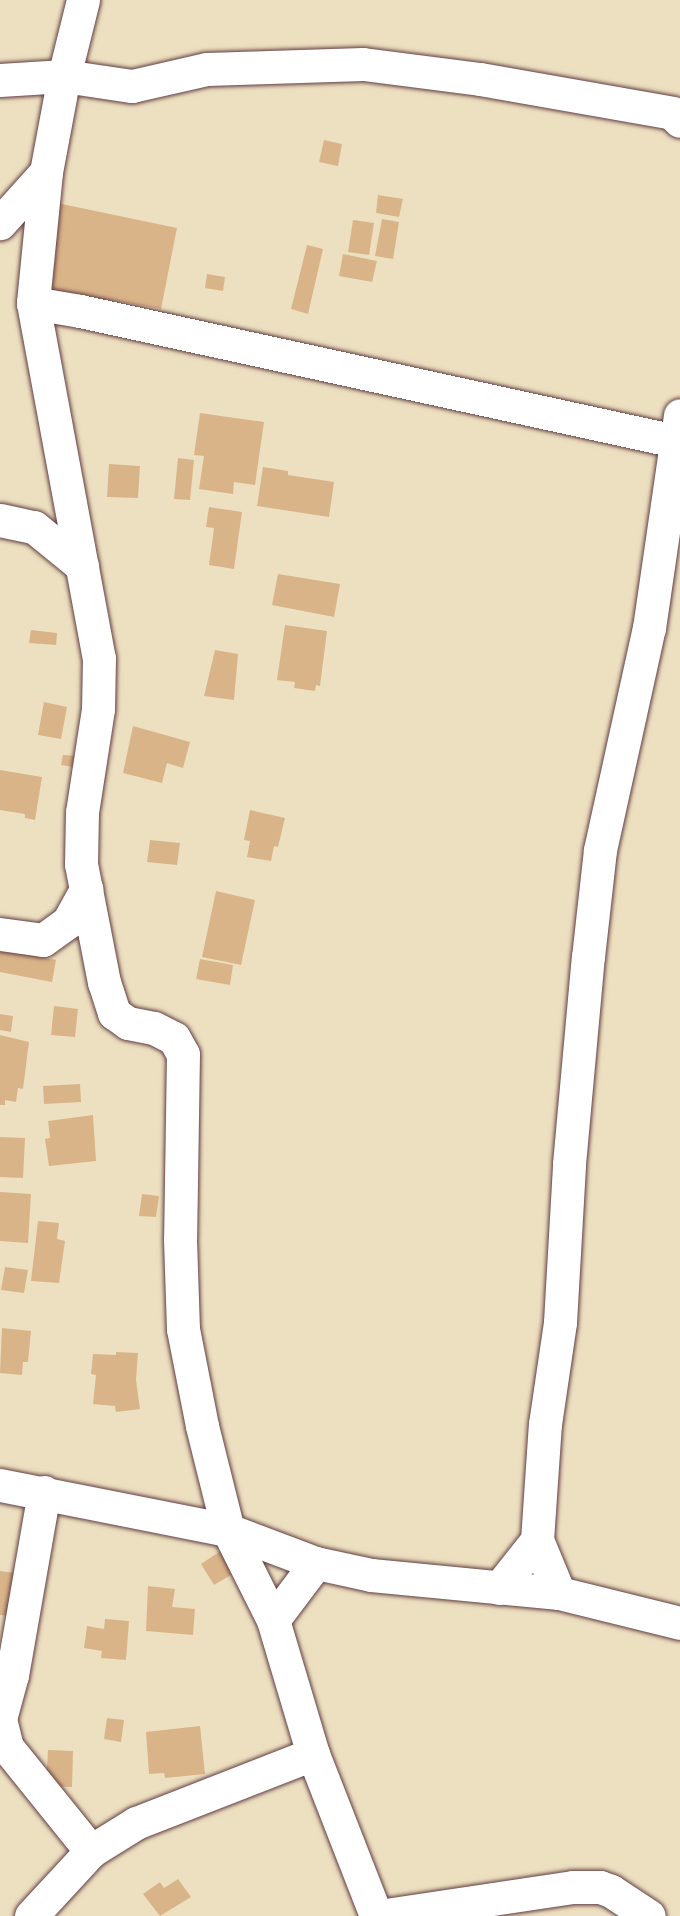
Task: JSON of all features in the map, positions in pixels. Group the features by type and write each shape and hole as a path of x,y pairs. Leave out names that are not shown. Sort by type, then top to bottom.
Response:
{"street":[{"path":"82,0 64,76 46,172 33,303 99,658 98,710 82,812 81,864 97,947 114,1013 128,1023 154,1028 174,1038 183,1054 180,1239 183,1329 228,1530 273,1620 313,1754 377,1916 573,1887 600,1887 649,1916"},
{"path":"0,80 64,76 132,86 207,69 363,64 480,79 677,114"},
{"path":"0,222 46,172"},
{"path":"33,303 81,310 678,433 649,628 600,850 569,1164 560,1322 545,1424 537,1540 559,1593"},
{"path":"0,520 34,527 82,566"},
{"path":"43,940 68,922 86,889"},
{"path":"0,934 97,947"},
{"path":"0,1485 228,1530 316,1563 371,1575 559,1593 680,1623"},
{"path":"44,1492 12,1675 0,1719 7,1747 90,1851"},
{"path":"499,1588 537,1540"},
{"path":"273,1620 316,1563"},
{"path":"31,1916 90,1851 136,1823 313,1754"}],"building":[{"path":"324,140 342,144 338,166 319,162"},
{"path":"378,195 403,199 399,217 376,213"},
{"path":"57,203 177,228 161,309 106,299 105,304 40,292"},
{"path":"382,219 399,222 393,259 375,256"},
{"path":"353,220 374,223 369,255 348,252"},
{"path":"307,245 323,249 308,314 291,309"},
{"path":"343,254 377,261 372,282 339,276"},
{"path":"207,274 225,277 223,291 205,288"},
{"path":"200,413 264,422 255,485 234,482 233,494 199,489 204,456 194,455"},
{"path":"178,458 194,460 190,500 174,499"},
{"path":"109,464 140,466 138,498 107,497"},
{"path":"263,467 288,471 288,475 334,482 329,517 257,506"},
{"path":"209,507 242,512 234,569 209,565 214,528 206,527"},
{"path":"278,574 340,584 334,617 272,605"},
{"path":"285,625 327,631 320,686 316,685 315,691 294,688 295,682 277,680"},
{"path":"31,630 57,633 56,645 29,643"},
{"path":"215,650 238,654 234,700 204,696"},
{"path":"44,702 67,707 61,739 38,735"},
{"path":"133,726 190,742 183,768 167,763 162,783 123,773"},
{"path":"63,755 75,756 74,767 61,765"},
{"path":"0,770 42,777 35,820 25,818 25,814 0,810"},
{"path":"250,810 285,818 278,847 274,846 271,861 247,857 250,841 244,840"},
{"path":"150,840 180,843 177,865 147,862"},
{"path":"216,891 255,900 241,965 202,957"},
{"path":"0,950 56,960 52,982 0,972"},
{"path":"200,959 233,965 230,985 196,979"},
{"path":"54,1006 78,1009 75,1037 51,1035"},
{"path":"0,1014 13,1016 11,1032 0,1030"},
{"path":"0,1035 29,1042 23,1089 18,1088 16,1102 5,1100 5,1105 0,1105"},
{"path":"80,1084 81,1102 44,1104 43,1086"},
{"path":"93,1115 96,1161 49,1166 45,1139 50,1138 48,1121"},
{"path":"0,1137 25,1138 23,1178 0,1177"},
{"path":"0,1192 31,1194 28,1243 0,1241"},
{"path":"142,1194 159,1196 156,1217 139,1216"},
{"path":"38,1221 59,1223 57,1239 65,1241 59,1283 31,1281"},
{"path":"5,1267 28,1270 24,1293 1,1290"},
{"path":"2,1328 31,1331 28,1362 23,1362 22,1375 0,1373"},
{"path":"116,1352 138,1353 136,1380 140,1409 116,1412 115,1406 93,1404 96,1375 91,1374 93,1354 116,1355"},
{"path":"222,1550 236,1572 214,1585 201,1564"},
{"path":"0,1571 16,1573 11,1616 0,1615"},
{"path":"148,1586 175,1589 172,1607 195,1609 193,1635 146,1631"},
{"path":"105,1619 129,1621 126,1660 101,1658 102,1651 84,1648 87,1626 104,1629"},
{"path":"107,1718 124,1720 121,1742 104,1739"},
{"path":"200,1726 205,1774 165,1778 164,1773 149,1774 146,1732"},
{"path":"48,1750 73,1751 72,1787 46,1786"},
{"path":"178,1879 191,1897 160,1916 143,1894 160,1882 164,1888"}]}
